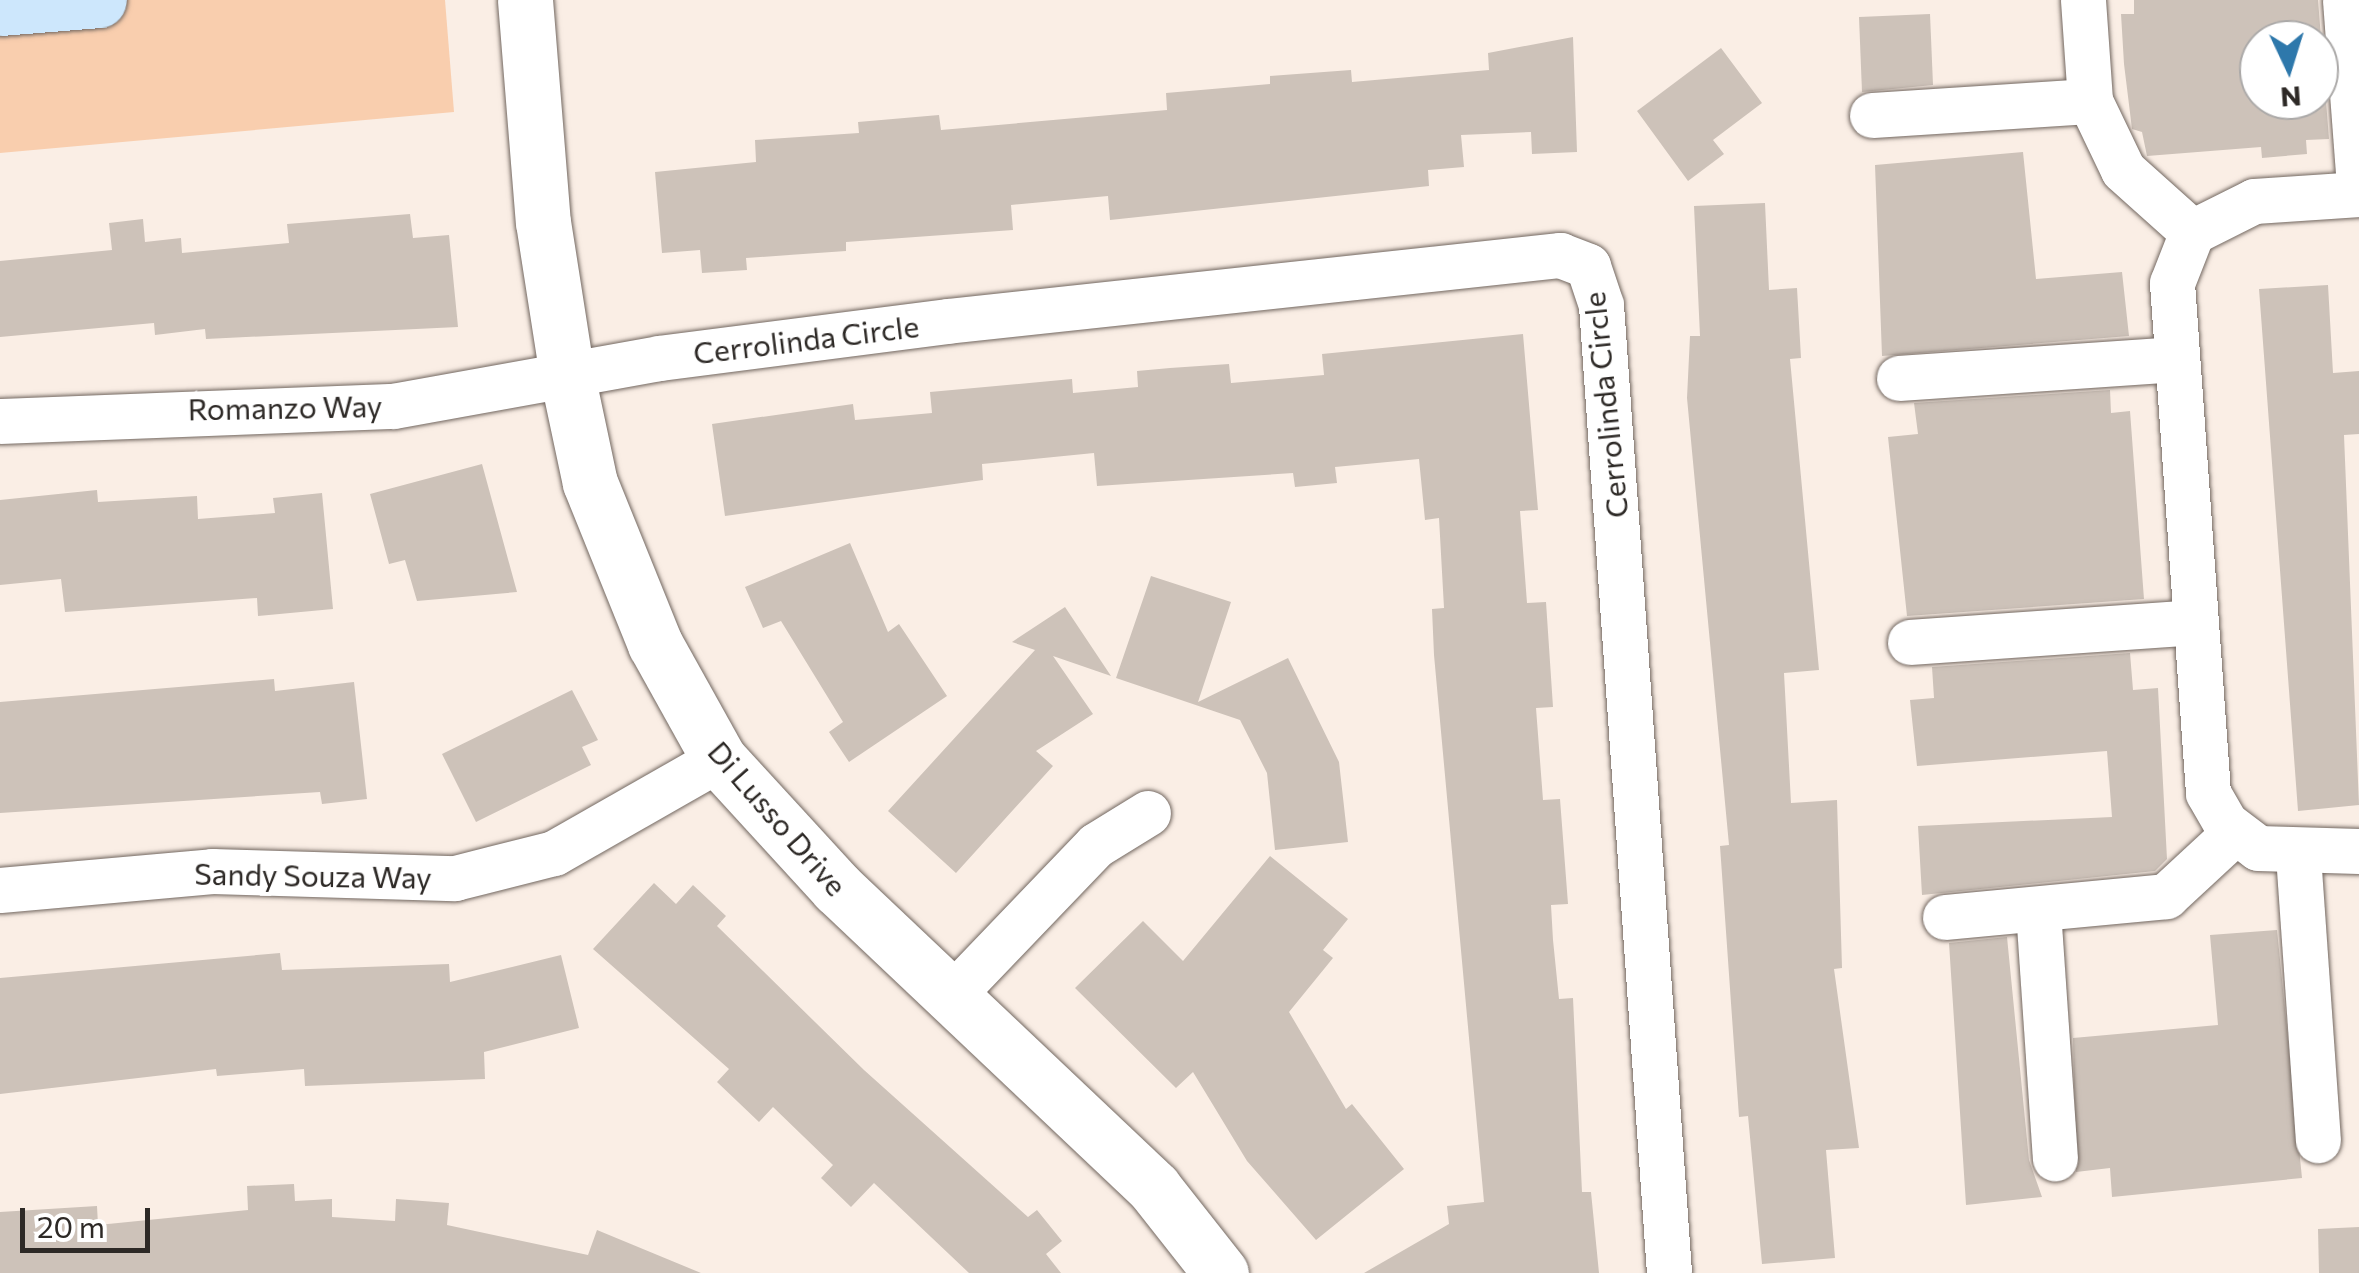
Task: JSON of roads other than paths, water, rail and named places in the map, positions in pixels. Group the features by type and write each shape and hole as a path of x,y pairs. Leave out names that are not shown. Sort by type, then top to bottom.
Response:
{"main road":[{"path":"0,8 100,0"}],"street":[{"name":"Di Lusso Drive","path":"524,0 567,374 590,483 655,644 719,759 838,888 1154,1188 1221,1273"},
{"path":"2082,0 2090,100 2123,170 2192,232"},
{"path":"2345,0 2359,190 2254,201 2192,232 2172,283 2208,793 2234,833 2298,856 2359,851"},
{"path":"1872,115 2090,100"},
{"name":"Cerrolinda Circle","path":"567,374 947,321 1540,257 1588,266 1601,305 1669,1273"},
{"path":"1899,378 2176,359"},
{"name":"Romanzo Way","path":"0,420 392,406 567,374"},
{"path":"1910,642 2195,622"},
{"name":"Sandy Souza Way","path":"0,890 212,871 472,874 602,831 719,759"},
{"path":"954,994 1096,845 1148,813"},
{"path":"1945,917 2166,896 2234,833"},
{"path":"2298,856 2318,1140"},
{"path":"2038,910 2055,1158"}]}
